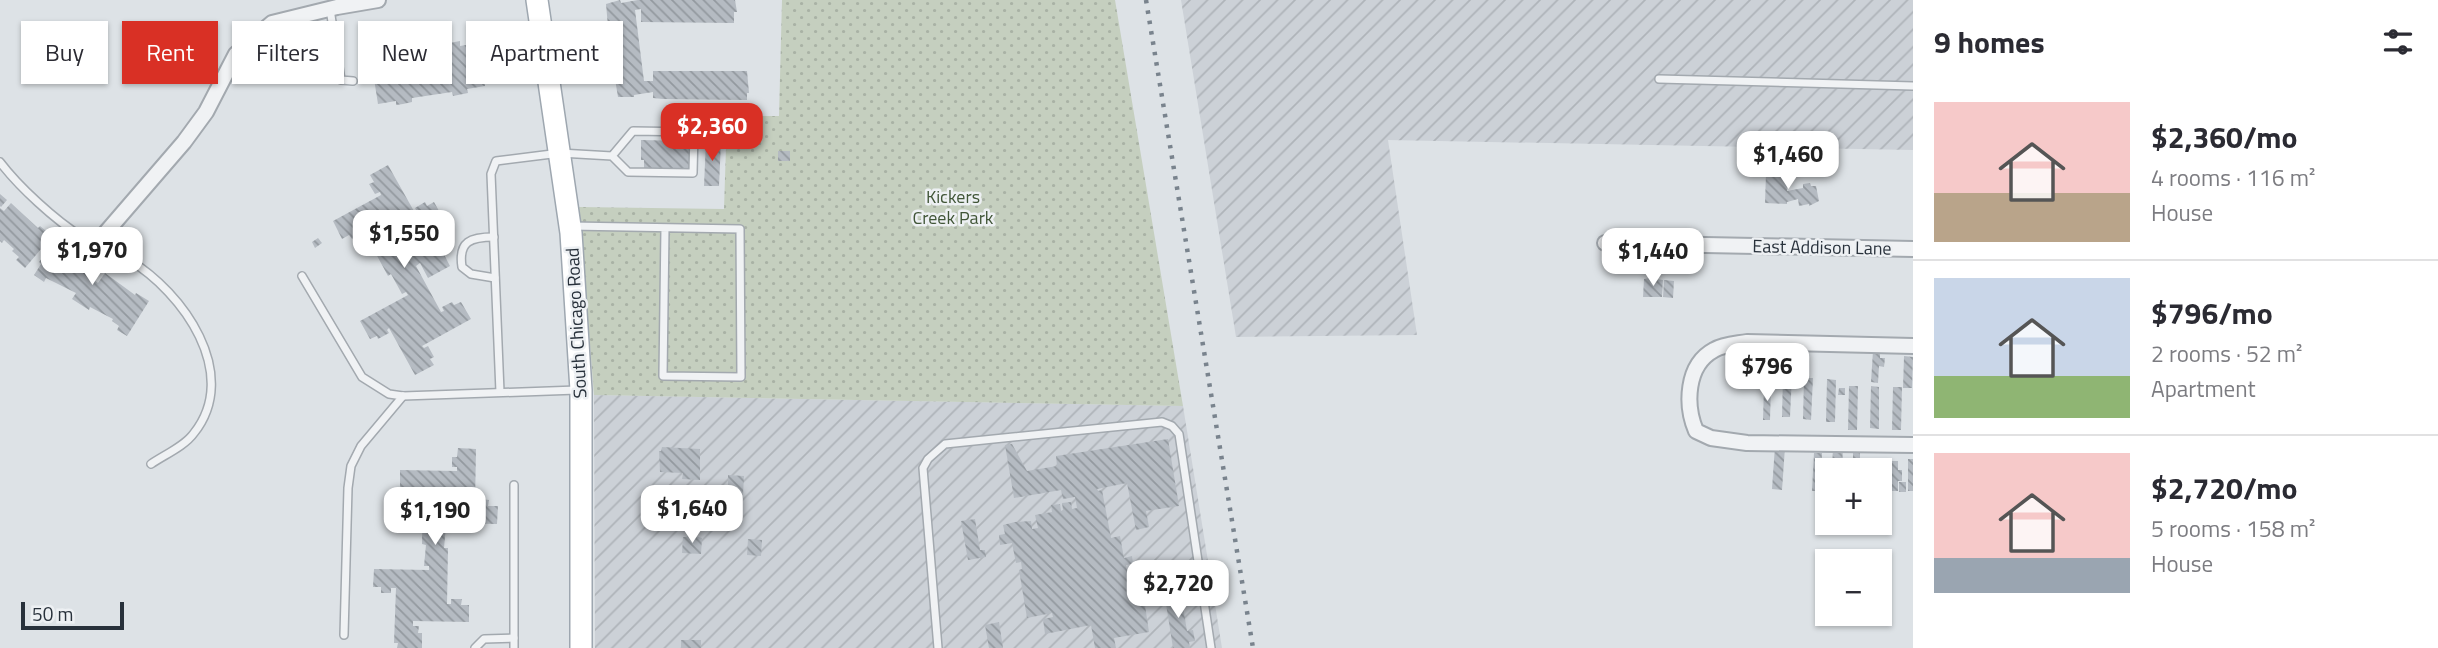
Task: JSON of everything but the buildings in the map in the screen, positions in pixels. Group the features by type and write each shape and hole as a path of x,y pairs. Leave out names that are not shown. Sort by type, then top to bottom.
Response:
{"main road":[{"name":"South Chicago Road","path":"537,0 570,226 581,390 581,648"}],"street":[{"path":"96,244 184,142 206,112 236,54 272,23 335,5 378,0"},
{"name":"East Addison Lane","path":"1605,243 1913,249"},
{"path":"1913,346 1747,342 1728,345 1712,351 1693,373 1689,400 1690,416 1696,431 1711,439 1747,443 1913,445"}],"lane":[{"path":"335,5 341,80 353,81"},
{"path":"1659,79 1913,86"},
{"path":"500,392 491,174 496,161 560,153 612,156 628,172 693,173 694,132 633,131 612,156"},
{"path":"0,162 16,183 81,236 131,261 175,298 200,335 211,381 207,411 194,435 151,464"},
{"path":"570,226 740,229 741,377 663,376 665,228"},
{"path":"494,237 475,237 466,243 461,256 462,267 471,274 495,278"},
{"path":"302,276 362,377 390,394 403,396 581,390"},
{"path":"344,635 351,466 360,446 403,396"},
{"path":"938,648 923,468 928,459 945,444 1162,422 1172,426 1179,434 1211,648"},
{"path":"514,485 514,648"},
{"path":"475,648 484,639 514,638"}],"shaded area":[{"path":"1181,0 1913,0 1913,150 1388,140 1417,335 1236,337"},
{"path":"594,395 1183,406 1222,648 595,648"}],"green space":[{"name":"Kickers Creek Park","path":"782,0 1115,0 1183,406 594,395 579,207 724,209 727,116 779,116"}],"railway":[{"path":"1146,0 1253,648"}]}
